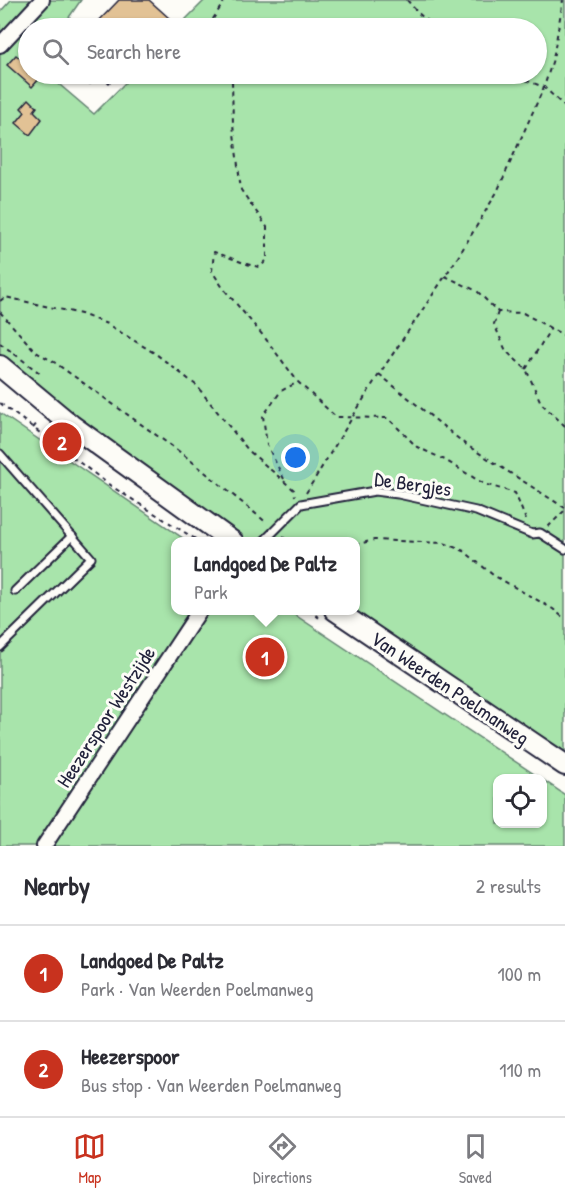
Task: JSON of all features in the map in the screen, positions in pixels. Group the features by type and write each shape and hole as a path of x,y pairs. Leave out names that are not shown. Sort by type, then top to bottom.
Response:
{"main road":[{"path":"0,366 70,424 226,537"},
{"name":"Van Weerden Poelmanweg","path":"342,615 565,765"}],"street":[{"path":"25,18 42,0"},
{"path":"0,45 18,26"},
{"name":"Heezerspoor Westzijde","path":"45,846 197,615"}],"lane":[{"path":"0,454 91,558 0,647"},
{"name":"De Bergjes","path":"301,504 375,491 476,511 532,534 540,533"},
{"path":"268,537 301,504"},
{"path":"540,533 565,549"},
{"path":"15,591 72,536"}],"path":[{"path":"214,18 225,0"},
{"path":"407,0 424,18"},
{"path":"547,78 553,59 563,0"},
{"path":"232,84 233,125 241,190 267,227 267,260 260,267 243,264 214,252 212,271 223,288 298,382 336,417 388,418 417,447 445,460 484,484 515,493 532,534"},
{"path":"536,84 544,87 565,107"},
{"path":"301,504 379,374 445,276 497,192 545,84"},
{"path":"445,276 477,291 498,312 523,313 565,336"},
{"path":"0,301 5,297 81,314 107,324 156,354 196,385 248,450 285,482 267,445 263,416 281,391 298,382"},
{"path":"0,312 36,352 54,362 184,455 275,529"},
{"path":"498,312 494,324 506,351 526,369 541,403 565,426"},
{"path":"526,369 551,328"},
{"path":"0,343 41,374"},
{"path":"379,374 465,444 565,509 540,533"},
{"path":"0,403 111,486 192,537"},
{"path":"33,428 38,422"},
{"path":"58,448 63,441"},
{"path":"360,544 374,540 444,543 464,551 493,574 553,609 565,619"}],"green space":[{"path":"11,0 81,0 69,18 18,18 18,84 59,84 94,114 124,84 547,84 547,18 187,18 205,0 565,0 565,758 352,615 360,615 360,537 237,537 86,433 0,356 0,12"},
{"path":"0,413 181,537 171,537 171,615 295,615 534,774 493,774 493,828 547,828 547,783 565,795 565,846 0,846"}],"building":[{"path":"119,0 149,0 169,18 102,18"},
{"path":"16,55 18,57 18,75 7,65"},
{"path":"29,99 37,107 34,111 42,119 30,135 16,123 25,112 21,108"}],"place":[{"name":"Heezerspoor","path":"62,442"},
{"name":"Landgoed De Paltz","path":"265,657"}]}
